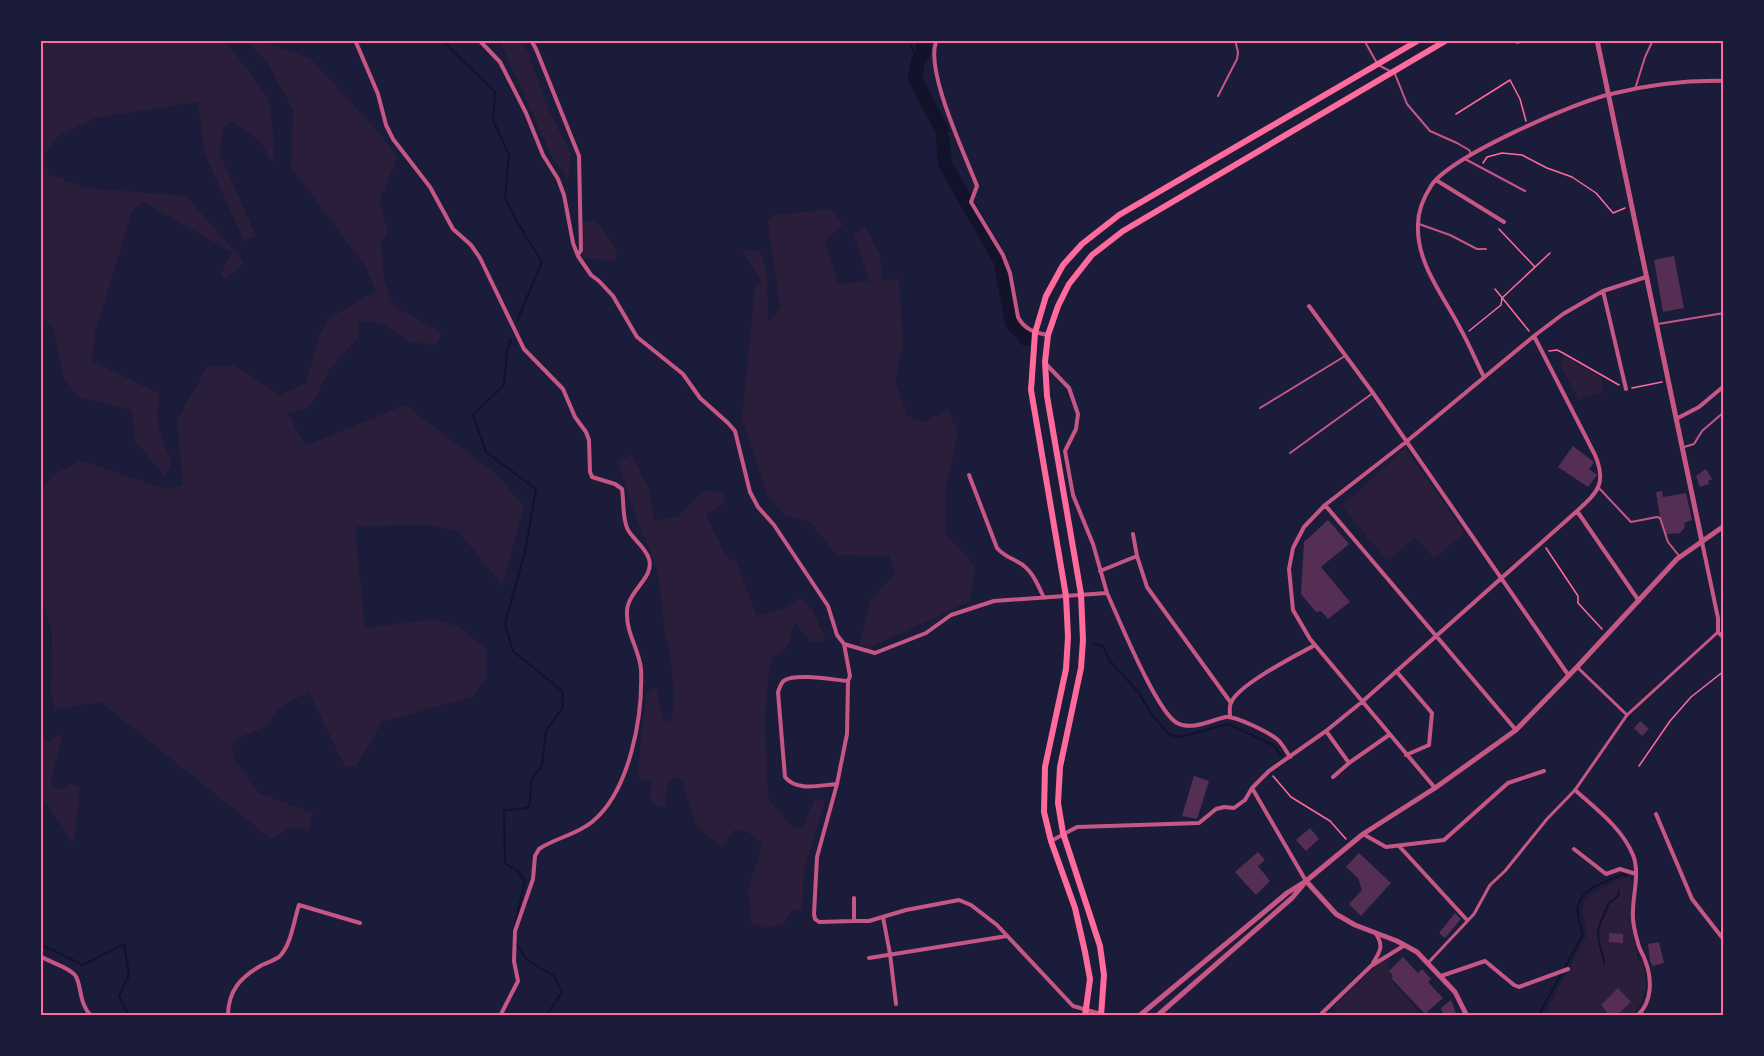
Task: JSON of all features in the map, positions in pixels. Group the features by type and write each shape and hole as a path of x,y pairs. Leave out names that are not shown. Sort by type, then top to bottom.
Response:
{"main road":[{"path":"1086,1013 1090,979 1085,952 1075,908 1051,842 1044,812 1045,767 1066,669 1068,637 1066,596 1031,390 1035,333 1046,296 1063,265 1082,244 1119,215 1419,40"},
{"path":"1102,1015 1104,975 1100,946 1063,834 1058,803 1060,768 1081,668 1083,640 1081,594 1047,396 1045,362 1048,335 1058,306 1069,284 1092,255 1115,237 1447,40"}],"street":[{"path":"355,40 378,94 386,125 393,139 430,187 453,229 471,245 480,258 524,350 563,389 575,417 590,440 592,477 615,484 622,489 626,523 650,560 648,575 627,603 630,635 640,660 641,672 635,739 620,786 594,820 583,829 539,849 530,891 516,931 514,961 518,981 500,1016"},
{"path":"479,40 500,62 526,113 543,155 558,179 578,256 591,275 600,281 613,296 637,337 683,374 700,398 735,431 750,492 758,507 774,525 828,606 837,635 844,644 850,676 847,734 837,784 817,857 815,919 819,922 869,921 959,900 971,905 997,925 1073,1006 1086,1013 1102,1015"},
{"path":"531,40 579,156 581,250 578,256"},
{"path":"937,40 934,57 942,96 977,186 971,202 1004,255 1010,273 1018,317 1035,333 1048,335"},
{"path":"1597,40 1718,618 1718,632 1724,638"},
{"path":"1484,377 1424,263 1418,243 1421,207 1431,185 1447,170 1528,126 1609,94 1678,82 1724,81"},
{"path":"1436,180 1504,222"},
{"path":"1435,788 1315,645 1293,610 1289,569 1293,548 1304,527 1325,505 1534,336 1563,314 1603,291 1646,278"},
{"path":"1603,291 1626,388"},
{"path":"1309,306 1373,393 1569,676"},
{"path":"1051,842 1077,826 1198,823 1216,809 1234,808 1245,800 1252,788 1269,771 1326,731 1363,701 1594,495 1601,482 1599,465 1534,336"},
{"path":"1045,362 1069,388 1078,414 1076,429 1065,451 1072,495 1093,544 1107,593 1146,678 1166,713 1177,723 1192,726 1230,717 1258,728 1278,740 1290,757"},
{"path":"1676,419 1699,407 1724,386"},
{"path":"40,444 40,454"},
{"path":"969,475 998,548 1005,556 1020,562 1029,570 1044,598"},
{"path":"1325,505 1465,673 1516,730"},
{"path":"1577,511 1639,601"},
{"path":"1139,1016 1287,893 1306,881 1363,834 1435,788 1516,730 1680,557 1724,526"},
{"path":"1133,534 1147,587 1231,703"},
{"path":"1100,571 1137,556"},
{"path":"844,644 875,653 926,633 951,615 994,601 1107,593"},
{"path":"1428,963 1474,914 1490,885 1505,871 1547,819 1575,790 1627,715 1718,632"},
{"path":"1230,717 1231,703 1238,693 1274,668 1315,645"},
{"path":"1577,667 1627,715"},
{"path":"1396,671 1432,713 1430,745 1406,755"},
{"path":"837,784 797,786 785,777 778,692 781,683 786,679 796,677 848,681"},
{"path":"1326,731 1349,763"},
{"path":"1333,777 1389,735"},
{"path":"1363,834 1386,847 1444,840 1508,783 1544,771"},
{"path":"1252,788 1306,881 1336,914 1417,952 1455,992 1467,1016"},
{"path":"1575,790 1623,837 1634,856 1636,874 1632,912 1638,945 1645,958 1650,978 1648,1002 1645,1009 1637,1016"},
{"path":"1656,814 1692,899 1724,940"},
{"path":"1400,846 1467,920"},
{"path":"1574,849 1606,874 1620,869 1636,874"},
{"path":"1157,1016 1292,898 1306,881"},
{"path":"854,898 854,921"},
{"path":"228,1016 232,991 241,978 280,956 299,905 360,923"},
{"path":"883,917 896,1004"},
{"path":"1371,966 1381,950 1380,940 1376,934"},
{"path":"868,958 1007,936"},
{"path":"1319,1016 1371,966 1405,945"},
{"path":"40,956 77,977 85,1010 91,1016"},
{"path":"1441,976 1485,961 1519,987 1568,969"}],"lane":[{"path":"1218,96 1238,58 1235,40"},
{"path":"1364,40 1378,65 1394,73 1407,104 1430,131 1456,143 1472,155"},
{"path":"1635,89 1653,40"},
{"path":"1466,159 1526,191"},
{"path":"1418,223 1450,235 1477,249 1486,249"},
{"path":"1656,324 1724,313"},
{"path":"1260,408 1345,356"},
{"path":"1290,453 1373,393"},
{"path":"1681,448 1694,444 1702,431 1724,412"},
{"path":"1598,487 1631,522 1660,518 1668,542 1680,557"}],"path":[{"path":"1517,43 1530,40"},
{"path":"1456,114 1510,80 1520,99 1528,126"},
{"path":"1480,167 1487,157 1502,153 1522,155 1547,168 1572,177 1596,194 1614,213 1632,206"},
{"path":"1499,230 1535,267"},
{"path":"1464,336 1501,304 1502,298 1550,253"},
{"path":"1495,289 1534,336"},
{"path":"1542,352 1557,350 1626,388 1668,381"},
{"path":"1542,542 1578,596 1578,603 1607,634"},
{"path":"1640,766 1670,722 1691,697 1724,671"},
{"path":"1269,771 1286,792 1330,821 1351,844"}],"shaded area":[{"path":"41,40 226,41 269,99 274,142 273,163 261,142 231,121 223,128 219,152 256,236 244,241 204,152 198,102 95,118 60,135 43,156 48,174 86,188 186,196 244,262 227,279 220,276 232,252 143,202 132,211 95,333 92,361 160,394 158,421 172,462 165,476 135,441 132,410 77,396 63,375 53,327 47,321 41,322"},
{"path":"248,41 262,41 311,59 383,137 397,159 379,202 388,231 381,243 384,281 394,306 442,333 436,345 418,343 375,321 359,323 358,338 331,367 310,407 288,414 305,446 405,405 500,477 524,507 502,585 458,531 432,525 355,526 365,628 435,619 459,627 486,649 486,678 473,697 383,721 356,766 345,767 309,692 280,707 267,726 231,741 234,759 258,793 313,813 308,831 293,826 271,839 101,702 55,710 51,693 52,633 41,593 41,492 53,475 81,460 165,489 183,485 177,420 207,367 234,365 280,395 306,383 320,333 328,319 376,291 365,266 291,167 293,110 268,64"},
{"path":"500,41 519,41 527,50 548,109 571,154 568,179 552,157"},
{"path":"831,209 843,225 825,240 838,284 869,281 854,236 865,226 880,255 882,281 899,279 903,343 895,381 908,416 925,422 948,409 958,433 946,486 945,533 975,566 970,601 871,647 859,645 870,601 895,574 889,556 837,555 811,523 784,514 769,498 742,420 755,285 762,282 742,250 760,251 767,272 768,323 780,307 768,222 775,215"},
{"path":"596,220 617,251 615,262 583,257 582,222"},
{"path":"1564,355 1602,378 1603,393 1579,399 1560,366"},
{"path":"1405,448 1465,533 1434,558 1415,537 1388,562 1342,506"},
{"path":"632,455 649,490 654,520 678,517 703,490 724,493 724,502 706,515 726,556 737,563 757,616 783,608 801,598 812,609 826,640 811,643 794,621 790,643 781,654 774,655 767,689 765,726 768,799 793,827 802,829 815,799 825,801 804,871 802,910 794,909 783,924 765,928 752,924 748,889 763,844 745,830 734,830 722,848 697,826 682,781 673,777 668,781 665,808 650,802 651,781 639,778 646,694 656,688 663,719 671,722 674,700 671,659 665,635 658,571 617,461"},
{"path":"40,729 48,743 63,733 50,785 59,790 70,784 80,786 74,844 41,795"},
{"path":"1628,876 1632,882 1632,922 1638,960 1643,961 1646,977 1646,990 1638,1008 1633,1015 1544,1016 1587,935 1582,910 1585,901 1592,894"},
{"path":"1388,958 1390,979 1422,1015 1338,1015 1332,1008 1379,963"}],"building":[{"path":"1674,256 1684,308 1663,312 1654,260"},
{"path":"1573,446 1594,462 1589,469 1597,475 1588,487 1558,467"},
{"path":"1706,469 1712,479 1708,481 1709,484 1700,487 1696,476"},
{"path":"1662,491 1663,497 1686,493 1692,520 1684,523 1685,527 1680,533 1666,534 1660,517 1656,492"},
{"path":"1328,520 1349,544 1321,567 1350,602 1328,619 1321,611 1316,612 1301,594 1304,542"},
{"path":"1640,721 1649,729 1642,736 1634,728"},
{"path":"1194,776 1209,781 1197,819 1182,816"},
{"path":"1310,828 1319,839 1306,851 1296,840"},
{"path":"1258,852 1265,860 1258,866 1270,881 1256,895 1235,872"},
{"path":"1359,853 1391,883 1361,916 1349,904 1362,890 1358,878 1346,867"},
{"path":"1455,913 1461,919 1445,938 1439,933"},
{"path":"1609,933 1623,934 1623,943 1609,942"},
{"path":"1659,942 1664,963 1653,966 1650,961 1648,944"},
{"path":"1403,957 1418,973 1422,969 1431,979 1428,982 1443,998 1425,1014 1391,978 1393,976 1389,971"},
{"path":"1618,988 1631,1002 1616,1016 1610,1016 1601,1005"},
{"path":"1451,1000 1457,1016 1444,1016 1441,1008"}],"waterway":[{"path":"442,40 495,92 493,120 509,155 505,198 542,262 517,321"},
{"path":"908,40 918,60"},
{"path":"922,40 924,53 918,60 915,79 942,130"},
{"path":"943,140 945,164 1000,260 1012,323 1026,339"},
{"path":"511,339 507,351 504,385 473,415 486,452 536,489 525,552 505,624 513,651 562,691 563,707 546,731 542,765 531,780 530,802 527,808 504,810 505,863 519,872 525,881 512,937 527,960 554,976 562,992 546,1016"},
{"path":"1092,644 1103,646 1110,661 1139,693 1152,715 1170,735 1180,737 1228,724 1273,745 1282,756"},
{"path":"1538,1016 1583,935 1578,913 1581,899 1590,889 1624,874 1626,877"},
{"path":"1604,963 1598,937 1599,929 1608,904 1618,896 1619,890"},
{"path":"40,944 83,965 124,944 129,975 119,996 129,1016"}]}
